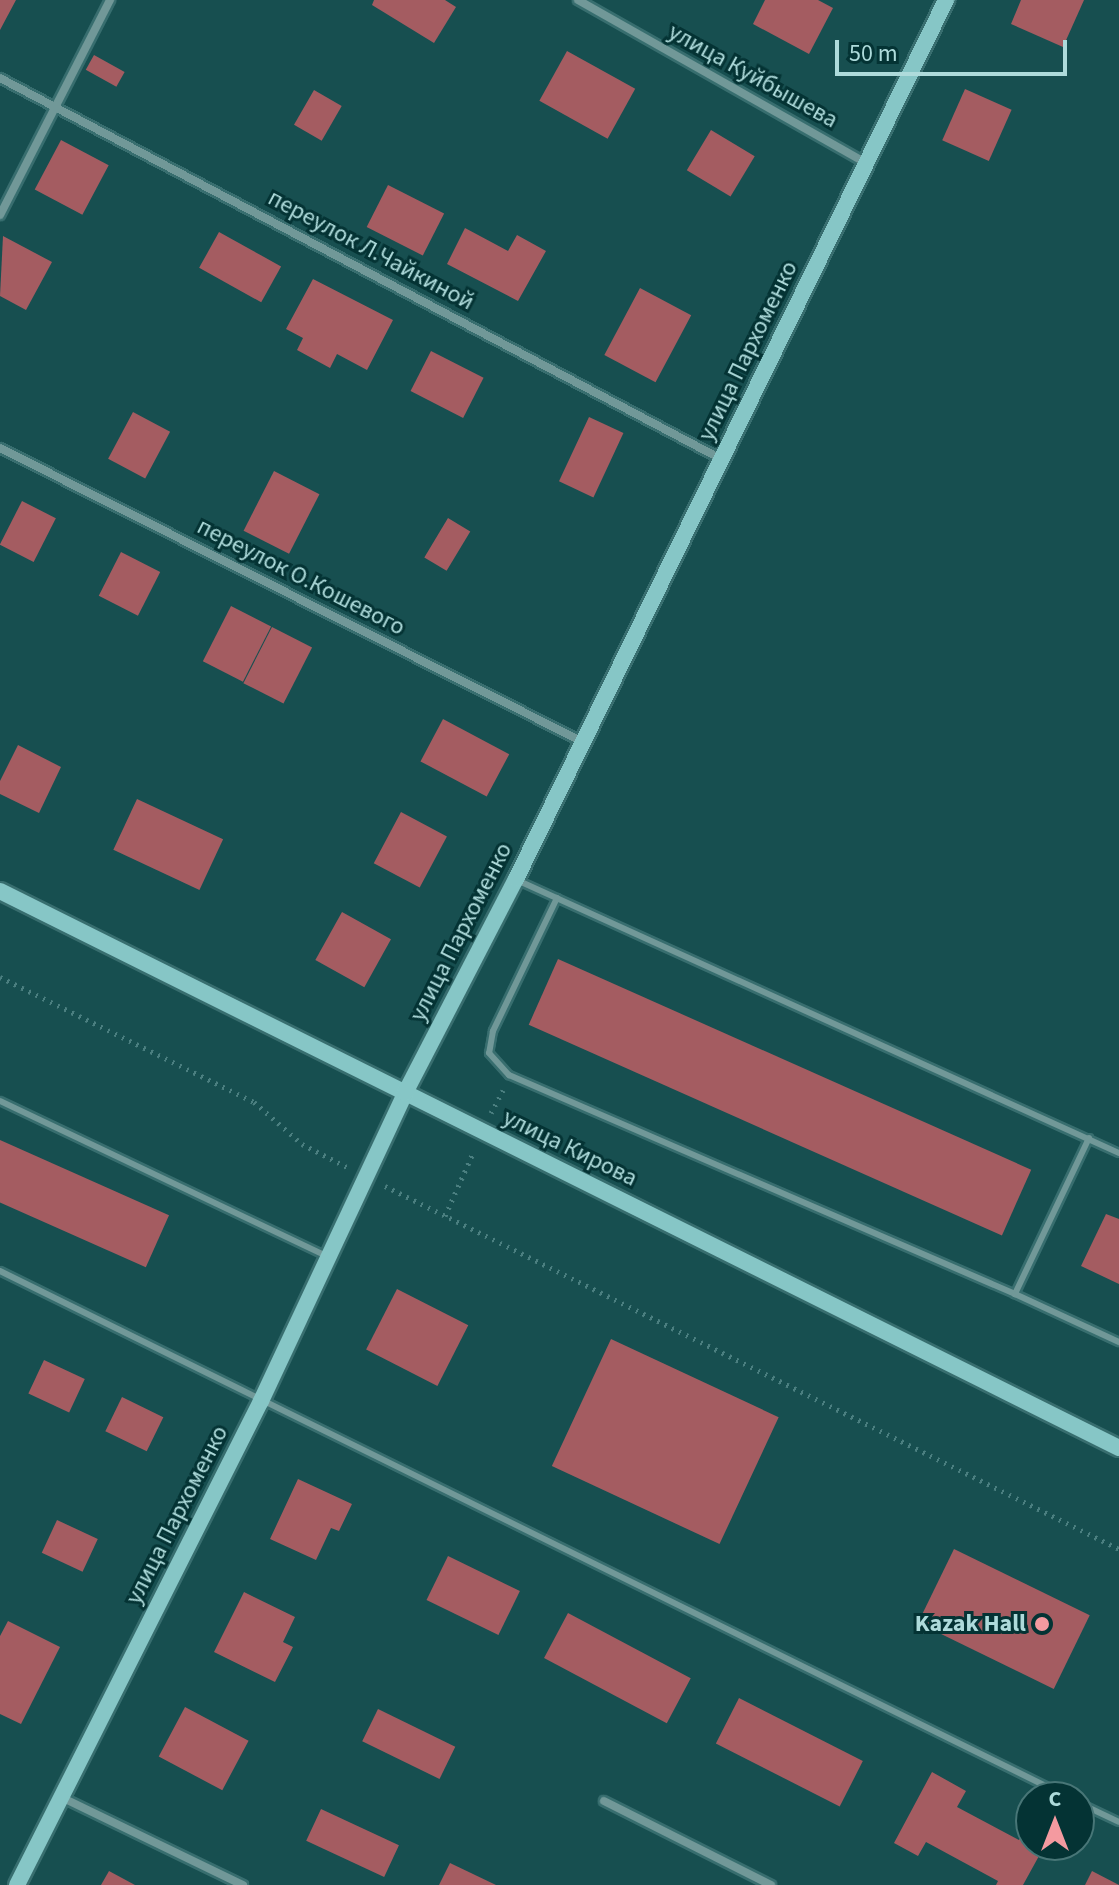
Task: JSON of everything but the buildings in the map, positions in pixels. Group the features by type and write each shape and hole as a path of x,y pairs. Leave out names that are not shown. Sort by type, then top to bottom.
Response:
{"main road":[{"name":"улица Пархоменко","path":"17,1885 261,1401 405,1093 516,879 946,0"},
{"name":"улица Кирова","path":"0,891 1119,1448"}],"street":[{"path":"0,215 110,0"},
{"name":"улица Куйбышева","path":"578,0 866,163"},
{"name":"переулок Л.Чайкиной","path":"0,78 722,459"},
{"name":"переулок О.Кошевого","path":"0,448 583,742"},
{"path":"63,1798 243,1885"},
{"path":"604,1801 771,1885"}],"lane":[{"path":"516,879 1119,1153"},
{"path":"557,898 493,1031 489,1053 509,1075 1119,1342"},
{"path":"0,1101 328,1257"},
{"path":"1015,1294 1089,1138"},
{"path":"0,1271 1035,1781"},
{"path":"1095,1811 1119,1822"}],"path":[{"path":"0,977 254,1102 302,1144 366,1177 1119,1549"}],"place":[{"name":"Kazak Hall","path":"1042,1624"}]}
